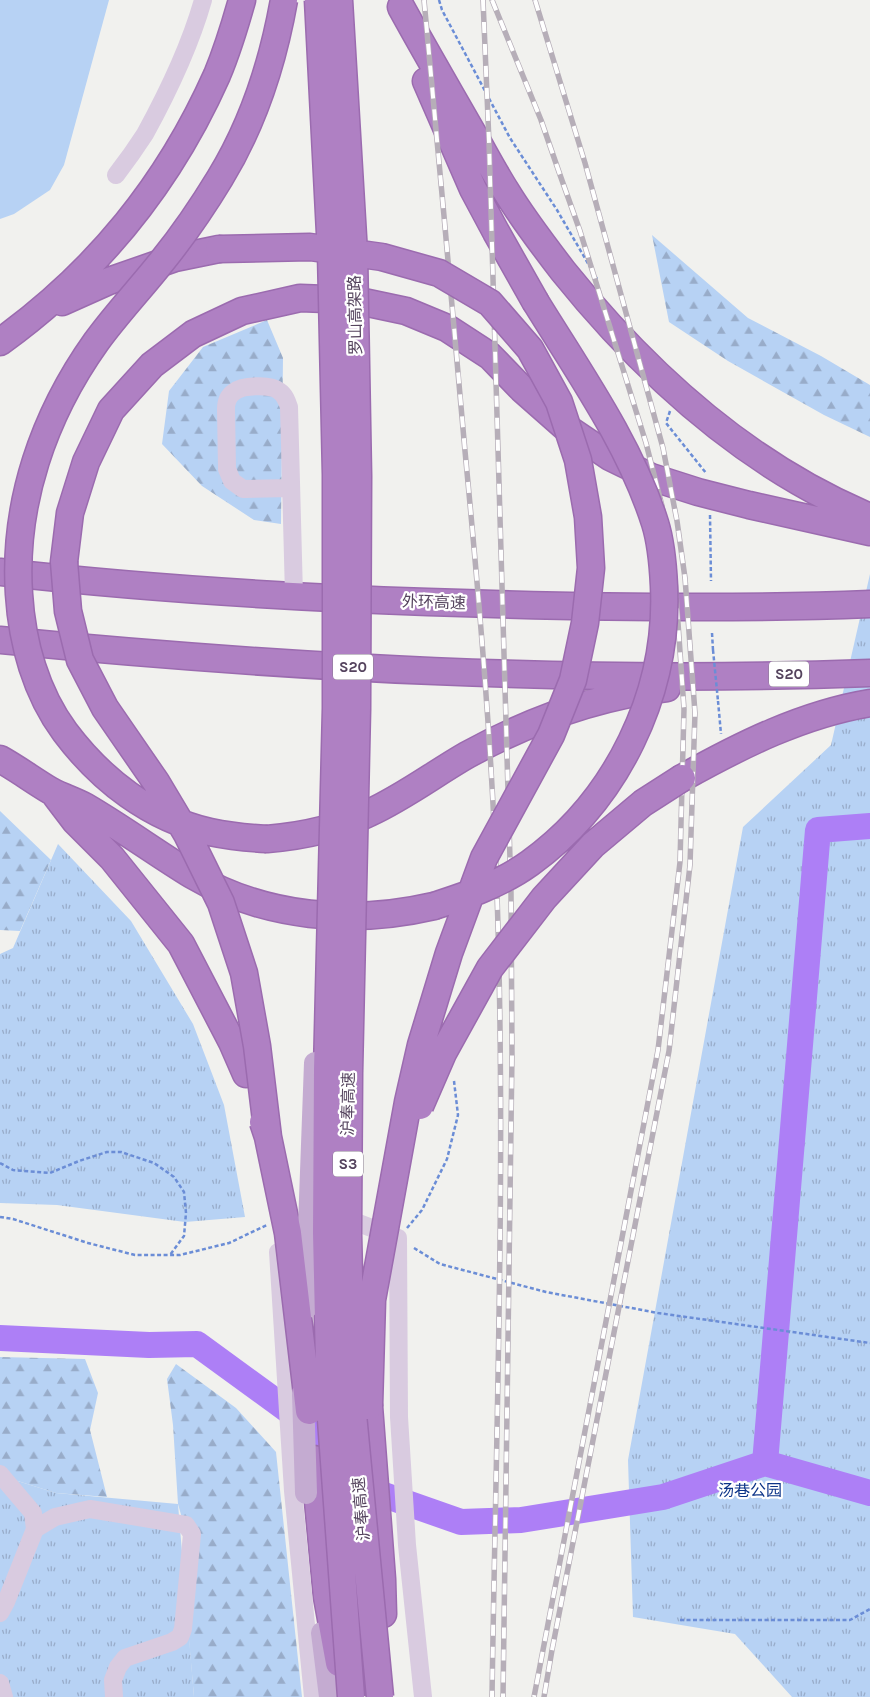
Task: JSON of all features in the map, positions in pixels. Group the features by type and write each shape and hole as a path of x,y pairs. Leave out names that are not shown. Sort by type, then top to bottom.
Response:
{"highway":[{"path":"0,342 26,323 86,270 121,232 167,169 196,118 217,74 242,0"},
{"path":"284,0 275,44 255,107 221,176 164,260 97,341 65,392 40,447 24,503 20,528 19,605 23,631 36,680 46,702 60,725 96,769 135,800 182,823 208,832 237,837 267,839 298,836 324,830 370,813 504,736 545,719 620,696 690,685 707,675"},
{"name":"罗山高架路","path":"318,0 331,253 336,475 347,631"},
{"name":"罗山高架路","path":"340,0 354,253 358,476 347,631"},
{"path":"0,758 52,792 85,806 214,887 237,897 295,912 352,917 406,913 434,906 470,895 522,868 558,841 582,815 610,780 633,740 647,706 660,656 666,611 663,566 655,524 636,474 620,443 535,301 470,181 428,88 400,3"},
{"path":"400,3 439,77 506,192 542,244 586,299 624,341 662,379 705,416 751,450 818,493 870,517"},
{"path":"26,323 64,301 109,281 175,258 219,249 310,247 382,257 439,273 490,303 530,349 559,402 578,460 588,518 591,568 585,623 573,680 551,735 484,858 449,953 421,1045 412,1083 372,1300 369,1406 382,1579 384,1697"},
{"path":"346,1697 327,1598 309,1411 288,1234 268,1137 258,1046 244,973 221,902 187,834 156,782 105,708 80,660 68,611 64,562 70,513 86,462 111,410 152,365 193,334 242,311 300,298 354,300 406,311 447,328 490,356 522,389 564,426 610,457 651,477 749,506 870,532"},
{"name":"外环高速","path":"0,572 127,584 294,596 494,604 607,607 870,604"},
{"name":"沪奉高速","path":"347,631 336,717 327,1070 326,1233 330,1406 351,1697"},
{"name":"沪奉高速","path":"347,631 354,881 348,1073 348,1233 352,1404 380,1697"},
{"name":"S20","path":"0,640 245,661 368,668 502,673 707,675 870,673"},
{"path":"389,1200 420,1106 443,1053 490,968 544,898 593,845 643,803 682,778 741,746 802,721 870,703"},
{"path":"52,792 75,820 112,858 181,944 232,1042 246,1074 268,1137"}],"main road":[{"path":"309,0 322,252 325,477 324,704 321,885 299,1492 330,1697"},
{"path":"348,0 362,245 367,478 365,709 357,1075 356,1344 359,1539 374,1697"}],"street":[{"path":"116,175 144,135 170,84 196,25 204,0"},
{"path":"291,488 250,490 237,486 232,481 227,469 226,403 234,392 246,387 266,387 279,390 284,395 289,408 294,596"},
{"path":"313,1697 299,1492 286,1360 276,1223 298,1218 340,1216 398,1238 399,1417 407,1545 423,1697"},
{"path":"0,1474 33,1513 35,1529 0,1613"},
{"path":"35,1529 55,1517 90,1509 186,1525 192,1534 183,1629 180,1637 172,1642 125,1658 118,1666 113,1680 114,1697"},
{"path":"0,1683 4,1697"}],"path":[{"path":"439,0 442,10 510,138 557,210 602,286"},
{"path":"672,407 666,423 707,473 708,480"},
{"path":"710,511 710,581"},
{"path":"712,632 722,739"},
{"path":"454,1079 458,1115 447,1159 422,1210 398,1238 440,1264 546,1292 756,1327 870,1343"},
{"path":"0,1164 12,1170 50,1173 78,1161 107,1152 121,1152 154,1163 174,1177 184,1192 186,1214 184,1236 170,1255"},
{"path":"0,1217 14,1219 135,1256 180,1255 229,1243 262,1226 276,1223"},
{"path":"680,1620 850,1620 870,1609"}],"green space":[{"path":"0,0 109,0 64,165 50,190 14,214 0,219"},
{"path":"652,235 748,318 821,356 870,385 870,437 824,415 728,361 669,322"},
{"path":"267,320 283,358 281,524 254,520 202,486 162,444 169,391 203,347"},
{"name":"汤巷公园","path":"870,574 870,1697 792,1697 735,1634 633,1617 628,1460 743,827 831,745"},
{"path":"0,811 51,860 20,931 0,930"},
{"path":"58,844 131,921 193,1024 224,1105 245,1217 185,1222 57,1205 0,1203 0,954 13,948"},
{"path":"0,1357 85,1359 98,1393 90,1430 107,1497 56,1493 8,1478 0,1466"},
{"path":"176,1364 236,1408 276,1452 302,1697 194,1697 185,1594 191,1550 178,1504 173,1425 167,1379"},
{"path":"0,1466 8,1478 56,1493 178,1504 194,1697 0,1697"}],"waterway":[{"path":"765,1463 818,830 870,826"},
{"path":"0,1338 149,1345 197,1344 300,1419 339,1467 364,1488 461,1522 521,1520 663,1497 765,1463 870,1493"}],"railway":[{"path":"424,0 480,617 492,783 497,894 501,1095 492,1697"},
{"path":"483,0 489,142 511,893 512,1055 503,1697"},
{"path":"492,0 541,120 580,231 646,443 662,506 675,580 684,709 680,862 658,1050 534,1697"},
{"path":"535,0 585,163 663,448 677,521 685,578 695,713 690,865 669,1051 544,1697"}]}
